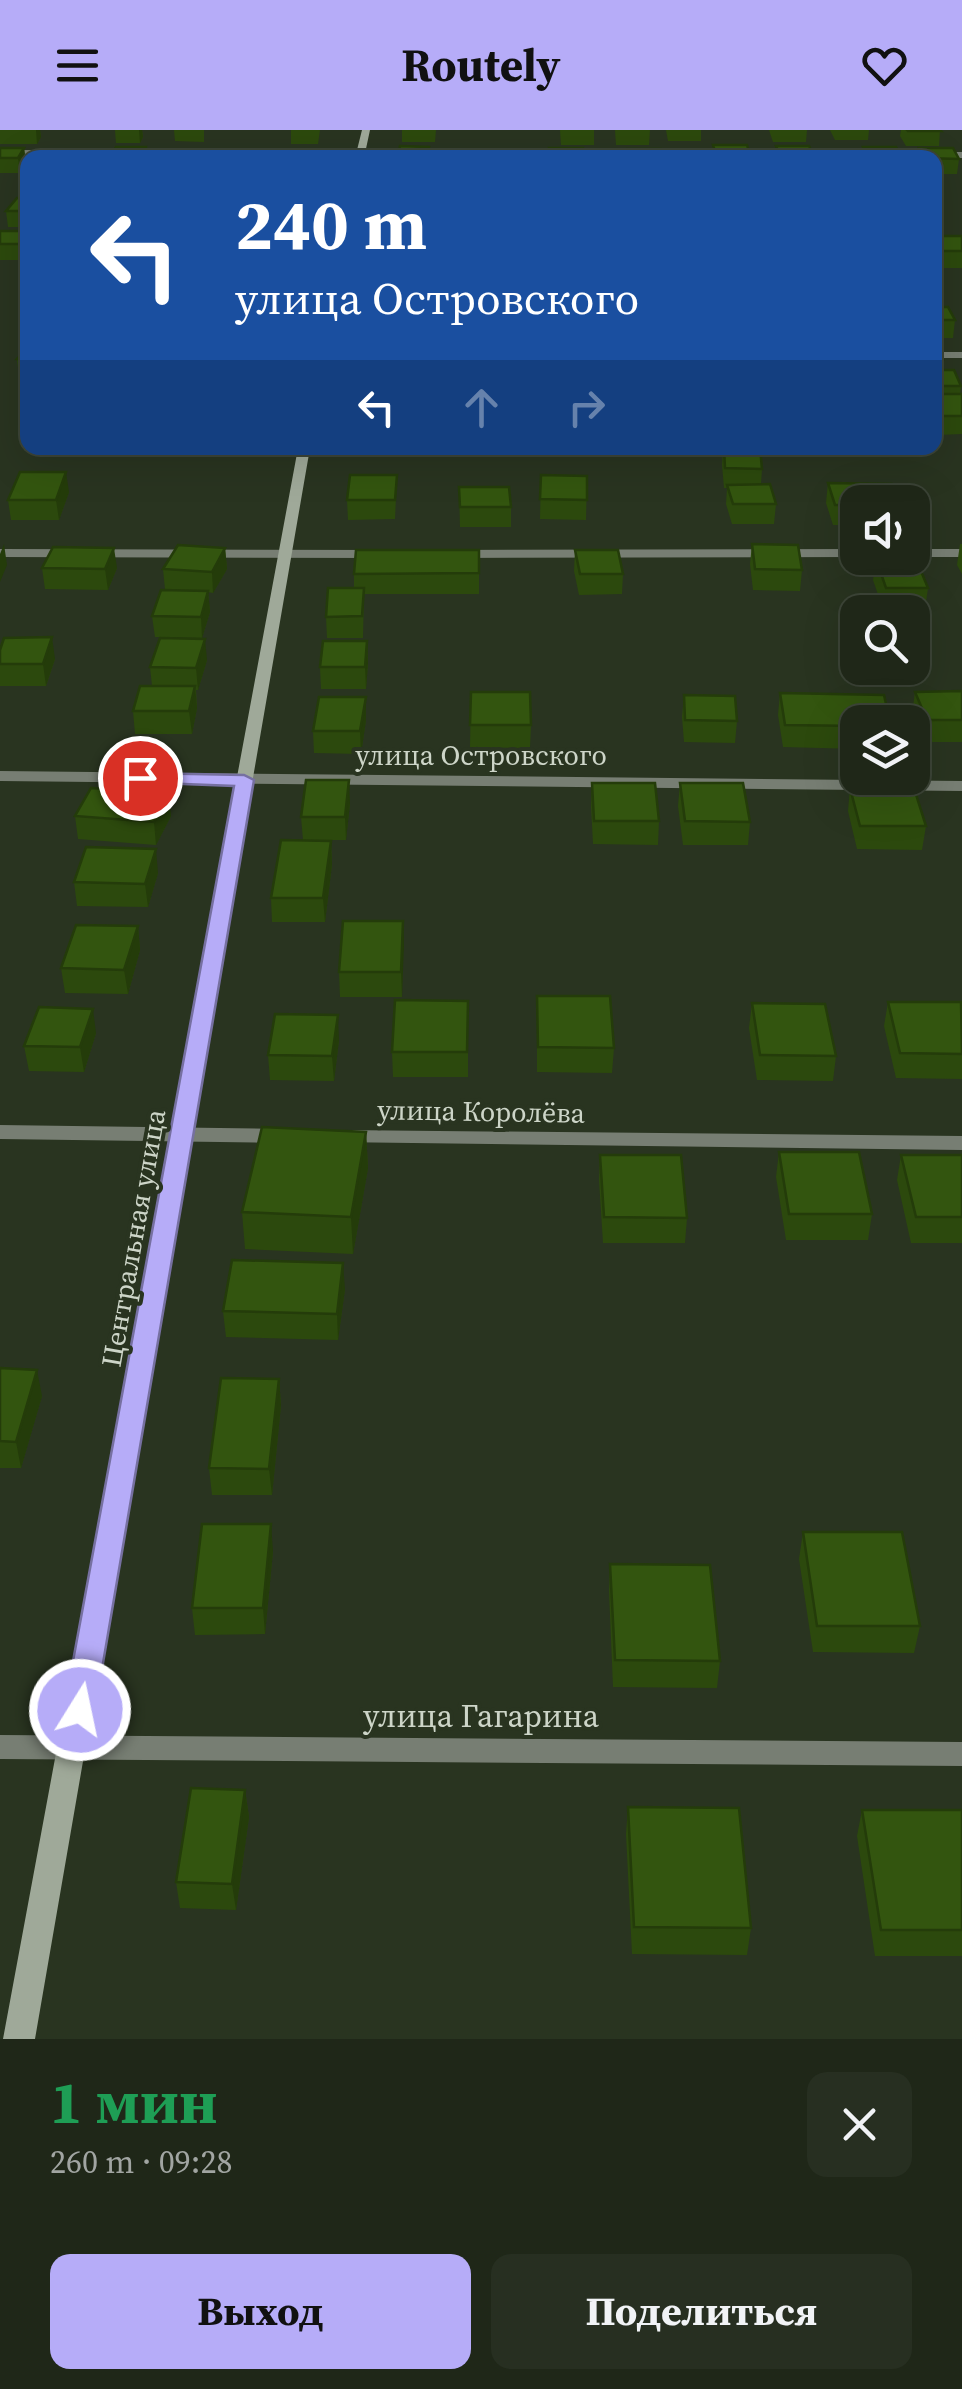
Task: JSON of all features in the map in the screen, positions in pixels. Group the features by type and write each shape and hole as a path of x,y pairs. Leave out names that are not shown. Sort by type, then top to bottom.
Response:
{"street":[{"name":"Центральная улица","path":"19,2039 303,455"},
{"path":"0,552 403,554"},
{"path":"442,554 840,553"},
{"path":"930,553 962,553"},
{"name":"улица Островского","path":"0,776 962,786"},
{"name":"улица Королёва","path":"0,1132 962,1143"},
{"name":"улица Гагарина","path":"0,1747 962,1754"}],"building":[{"path":"713,145 747,145 748,150 714,150"},
{"path":"400,146 429,147 428,150 399,150"},
{"path":"776,146 809,146 811,150 778,150"},
{"path":"116,147 146,147 146,150 114,150"},
{"path":"863,147 898,150 864,150"},
{"path":"0,148 24,148 18,158 0,158"},
{"path":"549,148 583,150 549,150"},
{"path":"953,148 959,159 942,159 942,150 920,150"},
{"path":"17,198 20,198 20,211 6,211"},
{"path":"0,231 20,231 20,244 0,244"},
{"path":"942,236 962,236 962,251 942,251"},
{"path":"942,307 948,307 955,320 942,320"},
{"path":"942,370 954,370 961,386 942,386"},
{"path":"942,394 962,394 962,416 942,416"},
{"path":"724,455 761,455 762,469 725,468"},
{"path":"20,472 66,472 56,500 8,500"},
{"path":"350,475 397,475 395,500 347,500"},
{"path":"541,475 587,476 587,500 540,499"},
{"path":"828,483 892,485 840,485 840,505 835,505"},
{"path":"770,484 776,504 733,504 727,485"},
{"path":"459,487 509,487 511,507 460,507"},
{"path":"752,544 798,545 802,570 755,569"},
{"path":"178,545 225,548 212,572 163,569"},
{"path":"53,547 114,548 105,569 42,568"},
{"path":"356,550 479,550 479,573 354,574"},
{"path":"575,550 618,550 623,574 580,574"},
{"path":"882,575 923,575 928,588 886,588"},
{"path":"328,588 364,588 362,616 326,617"},
{"path":"161,590 208,591 201,617 152,616"},
{"path":"52,637 43,664 0,664 4,638"},
{"path":"160,638 205,639 196,668 150,667"},
{"path":"323,641 367,641 365,667 320,667"},
{"path":"140,686 195,686 189,711 133,711"},
{"path":"962,691 962,720 930,720 930,705 921,705 915,692"},
{"path":"471,692 530,692 531,725 470,725"},
{"path":"780,693 884,695 886,705 840,705 840,726 785,725"},
{"path":"684,695 735,696 737,721 685,720"},
{"path":"319,697 366,697 360,731 313,731"},
{"path":"306,780 349,780 345,817 301,817"},
{"path":"592,783 655,783 659,821 594,821"},
{"path":"680,783 743,783 750,822 685,821"},
{"path":"91,788 168,793 154,822 75,816"},
{"path":"852,795 916,795 926,826 860,826"},
{"path":"281,840 331,841 323,898 271,898"},
{"path":"86,847 156,849 145,884 74,882"},
{"path":"343,921 403,921 401,972 339,972"},
{"path":"76,925 138,926 124,970 61,968"},
{"path":"537,996 610,996 614,1048 538,1047"},
{"path":"395,1000 468,1001 467,1052 392,1052"},
{"path":"888,1002 961,1002 962,1054 900,1053"},
{"path":"752,1003 825,1004 836,1056 760,1055"},
{"path":"39,1007 93,1009 80,1047 24,1046"},
{"path":"275,1014 338,1015 332,1056 268,1055"},
{"path":"262,1127 366,1132 351,1217 242,1212"},
{"path":"779,1152 859,1152 872,1214 789,1214"},
{"path":"600,1155 681,1155 687,1218 604,1217"},
{"path":"901,1155 962,1155 962,1217 916,1217"},
{"path":"232,1260 343,1263 337,1314 223,1311"},
{"path":"0,1368 37,1370 16,1442 0,1441"},
{"path":"221,1378 279,1379 269,1469 209,1468"},
{"path":"202,1524 271,1524 263,1608 192,1608"},
{"path":"803,1532 902,1532 920,1626 817,1626"},
{"path":"610,1564 710,1565 720,1661 615,1660"},
{"path":"191,1788 245,1790 232,1884 176,1882"},
{"path":"628,1807 739,1808 751,1928 634,1927"},
{"path":"862,1810 962,1810 962,1930 881,1930"}],"route":[{"path":"80,1710 244,780 140,778"}]}
